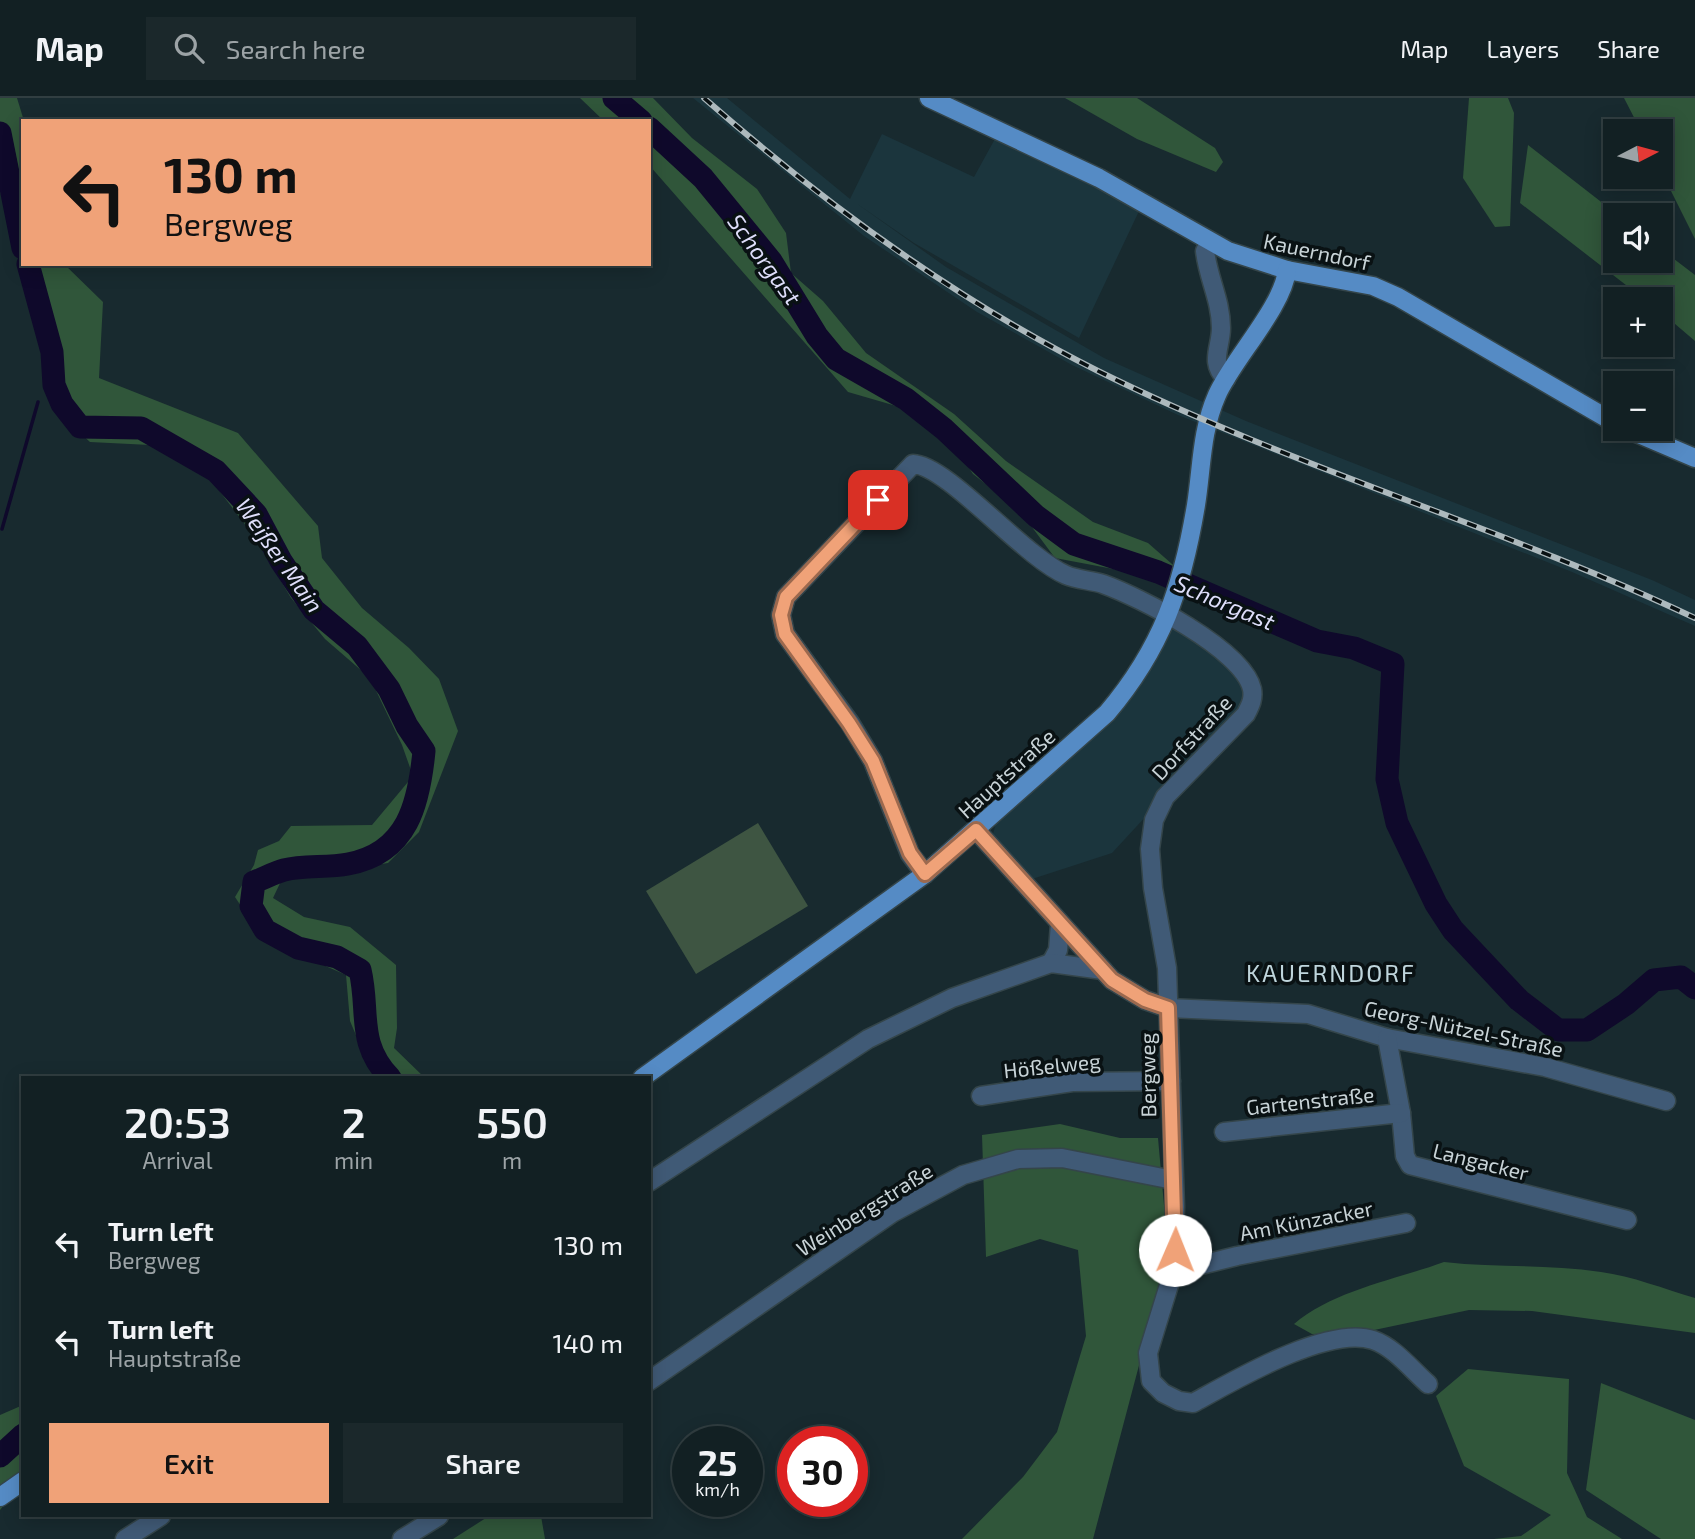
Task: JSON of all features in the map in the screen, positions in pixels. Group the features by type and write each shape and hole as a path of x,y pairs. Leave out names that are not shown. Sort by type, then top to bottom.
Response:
{"main road":[{"name":"Kauerndorf","path":"929,98 1099,178 1210,242 1254,262 1346,279 1398,297 1603,416"},
{"name":"Hauptstraße","path":"645,1076 925,874 1107,713 1146,663 1172,606 1196,504 1202,442 1210,412 1226,379 1282,291 1287,270"},
{"path":"1655,441 1695,458"},
{"path":"0,1497 21,1482"}],"street":[{"path":"1210,242 1205,251 1219,300 1221,328 1215,359 1217,370 1226,379"},
{"path":"925,874 910,853 873,761 785,634 781,615 786,597 913,464 922,464 964,494 997,526 1066,575 1172,606"},
{"name":"Dorfstraße","path":"1168,1008 1167,968 1153,888 1150,849 1154,820 1165,797 1214,749 1252,702 1252,688 1241,671 1172,606"},
{"name":"Bergweg","path":"976,830 1112,980 1145,1000 1168,1008 1175,1207 1173,1272 1148,1353 1151,1381 1163,1393 1180,1401 1193,1403 1310,1345 1354,1335 1376,1340 1428,1384"},
{"path":"1051,963 1058,950 1060,924"},
{"path":"651,1181 869,1039 952,998 1051,963 1103,970"},
{"name":"Georg-Nützel-Straße","path":"1168,1008 1308,1014 1387,1038 1545,1066 1666,1101"},
{"name":"Langacker","path":"1387,1038 1401,1113 1405,1156 1410,1165 1627,1220"},
{"name":"Hößelweg","path":"981,1096 1072,1082 1171,1081"},
{"name":"Gartenstraße","path":"1224,1132 1401,1113"},
{"name":"Weinbergstraße","path":"651,1380 891,1213 963,1175 1018,1159 1062,1158 1173,1180"},
{"name":"Am Künzacker","path":"1173,1272 1237,1256 1406,1223"},
{"path":"132,1528 159,1517"},
{"path":"402,1539 437,1517"}],"shaded area":[{"path":"693,98 727,98 850,199 882,134 974,177 996,137 1140,209 1079,338 914,243 856,203 946,267 1104,358 1246,421 1652,580 1695,600 1695,626 1572,572 1178,415 1072,365 977,312 864,236"},
{"path":"1173,621 1229,663 1246,683 1244,710 1112,853 1029,880 995,844 993,834 996,823 1105,721"}],"green space":[{"path":"0,98 17,98 23,119 21,119 21,264 0,191"},
{"path":"580,98 653,98 692,138 757,189 786,233 791,273 823,301 866,353 954,414 1006,461 1093,522 1148,543 1180,571 1174,589 1156,577 1055,558 1020,511 973,474 958,451 910,410 848,392 651,167 651,119 602,119"},
{"path":"1065,98 1137,98 1215,148 1223,162 1216,172 1137,139"},
{"path":"1469,98 1508,98 1514,113 1510,226 1495,227 1463,178"},
{"path":"1624,98 1695,98 1695,239 1670,189 1673,189 1673,119 1635,119"},
{"path":"1528,145 1603,203 1603,267 1520,203"},
{"path":"1673,258 1695,275 1695,341 1673,322 1673,287 1628,287 1610,273 1673,273"},
{"path":"22,266 66,266 103,302 99,378 238,433 318,526 322,558 362,608 409,648 439,679 458,731 419,832 388,863 282,879 273,898 304,917 350,927 396,965 397,1028 394,1048 423,1076 373,1076 350,1021 346,975 262,938 235,897 254,865 258,850 279,841 291,826 372,825 413,776 402,745 370,678 325,639 291,598 254,536 211,480 150,445 90,442 52,407"},
{"path":"758,823 808,906 696,974 646,891"},
{"path":"1060,1124 1120,1138 1158,1138 1167,1239 1155,1305 1093,1539 962,1539 1023,1477 1057,1432 1086,1336 1078,1250 1040,1239 986,1257 982,1135"},
{"path":"1444,1262 1581,1270 1636,1280 1695,1298 1695,1333 1532,1311 1469,1310 1360,1333 1312,1334 1294,1324 1327,1302 1346,1294"},
{"path":"1468,1369 1569,1379 1567,1473 1587,1517 1622,1539 1494,1539 1521,1536 1551,1515 1464,1466 1436,1396"},
{"path":"1601,1383 1695,1420 1695,1539 1661,1539 1586,1490"},
{"path":"21,1406 21,1483 0,1510 0,1415"},
{"path":"487,1517 541,1517 545,1539 453,1539"}],"waterway":[{"name":"Schorgast","path":"614,98 639,119"},
{"name":"Schorgast","path":"651,130 703,178 771,261 817,336 836,359 906,399 944,429 1036,516 1074,544 1158,572 1317,641 1354,648 1393,664 1387,779 1397,823 1436,904 1453,930 1519,1000 1558,1030 1587,1030 1626,1004 1654,980 1681,977 1695,988"},
{"name":"Weißer Main","path":"0,133 21,238"},
{"name":"Weißer Main","path":"29,266 52,352 54,385 62,404 80,427 141,428 216,471 256,514 281,561 314,610 357,646 389,689 407,726 424,751 414,807 407,823 384,849 368,858 348,864 292,868 254,882 251,906 265,930 298,948 337,957 360,970 368,1039 379,1065 388,1076"},
{"path":"2,529 38,402"},
{"name":"Weißer Main","path":"0,1456 21,1437"}],"railway":[{"path":"704,98 796,175 892,247 993,313 1098,371 1245,437 1547,554 1695,618"}],"district":[{"name":"KAUERNDORF","path":"1331,972"}],"route":[{"path":"878,500 786,597 781,615 785,634 794,651 822,683 873,761 910,853 925,874 976,830 1112,980 1145,1000 1168,1008 1175,1250"}]}
